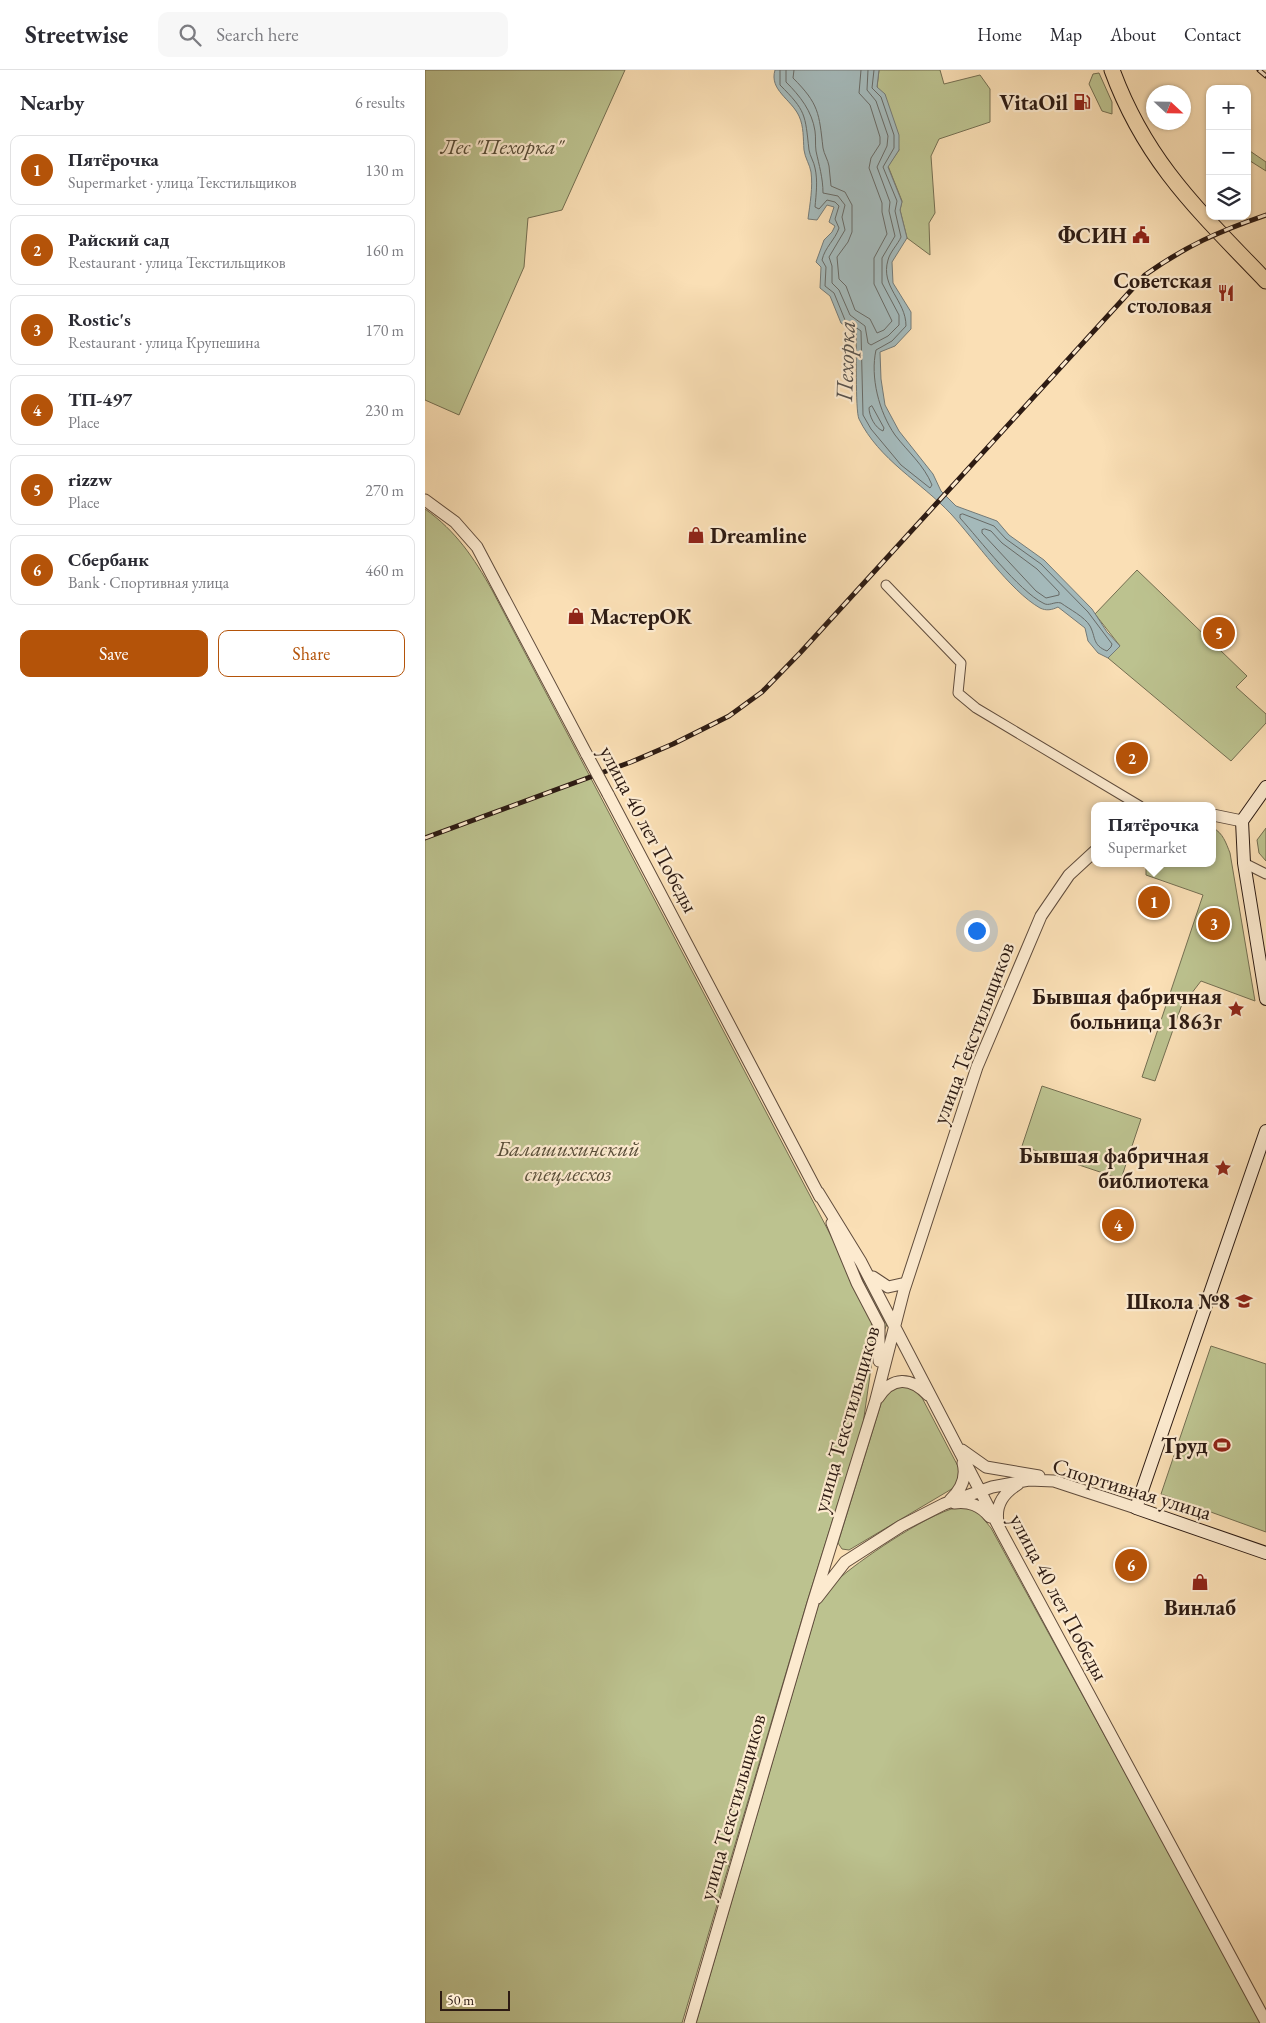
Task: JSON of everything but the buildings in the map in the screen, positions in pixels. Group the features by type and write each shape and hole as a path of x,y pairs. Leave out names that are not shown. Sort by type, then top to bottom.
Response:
{"main road":[{"path":"1112,70 1131,115 1164,170 1182,193 1266,281"},
{"path":"1266,787 1242,821 1244,863 1266,999"},
{"path":"1136,1508 1266,1131"},
{"name":"Спортивная улица","path":"1136,1508 1266,1553"}],"street":[{"name":"улица 40 лет Победы","path":"426,500 455,522 477,547 818,1192 861,1262 894,1323 1002,1533 1266,2022"},
{"path":"886,585 961,663 959,693 976,708 1133,802"},
{"path":"1216,816 1242,821"},
{"name":"улица Текстильщиков","path":"690,2023 813,1603 875,1403 894,1323 906,1283 977,1067 1041,916 1069,875 1091,855"},
{"path":"1244,863 1266,874"},
{"name":"улица 40 лет Победы","path":"818,1192 857,1283 879,1326 880,1344 875,1403"},
{"path":"861,1262 881,1285 893,1288 906,1283"},
{"path":"875,1403 887,1386 901,1380 917,1386 934,1402"},
{"path":"954,1441 968,1455 986,1467 1029,1474 1054,1481"},
{"path":"944,1504 959,1491 964,1478 964,1466 954,1441"},
{"path":"1002,1533 997,1514 1000,1501 1012,1488 1029,1480"},
{"name":"Спортивная улица","path":"813,1603 845,1562 901,1526 944,1504 980,1491 1029,1480 1054,1481 1136,1508"},
{"path":"944,1504 965,1502 979,1506 1002,1533"},
{"path":"831,1545 831,1557 835,1561 845,1562"}],"green space":[{"name":"Лес \"Пехорка\"","path":"425,70 625,70 562,210 528,218 524,267 459,415 425,400"},
{"path":"879,70 940,70 944,84 980,75 990,89 990,122 939,139 931,156 935,213 929,223 930,255 907,238 900,210 902,201 888,166 899,150 877,87"},
{"path":"1099,73 1112,102 1112,114 1102,111 1089,84 1093,74"},
{"path":"1251,152 1266,162 1266,171 1251,162"},
{"name":"Балашихинский спецлесхоз","path":"425,509 455,536 492,590 871,1312 873,1354 863,1424 807,1602 682,2023 425,2023"},
{"path":"1137,570 1247,676 1236,687 1266,714 1266,723 1231,761 1108,658 1120,646 1095,614"},
{"path":"1266,828 1266,861 1259,853 1257,840"},
{"path":"1216,830 1222,835 1230,853 1255,1001 1201,981 1181,1007 1155,1081 1142,1077 1203,895 1146,875 1146,867 1216,867"},
{"path":"1042,1086 1141,1119 1121,1179 1022,1146"},
{"path":"852,1254 888,1322 884,1331"},
{"name":"Труд","path":"1211,1346 1266,1364 1266,1532 1161,1494"},
{"path":"893,1386 910,1386 920,1394 961,1472 955,1487 849,1550 842,1549 838,1543 883,1397"},
{"path":"964,1506 977,1511 991,1528 1262,2023 696,2023 818,1606 838,1579 883,1546 936,1515"}],"water":[{"path":"775,70 879,70 877,87 885,94 899,135 899,150 888,167 902,202 900,210 907,238 892,262 893,283 911,312 911,329 895,346 880,352 881,379 885,405 899,431 933,474 941,491 956,506 997,521 1009,535 1044,560 1092,609 1107,632 1120,646 1108,658 1098,653 1088,641 1085,628 1058,607 1049,610 1042,609 1017,590 951,514 889,459 867,434 858,413 856,332 841,323 830,296 820,288 821,267 816,262 824,240 835,226 829,222 834,207 827,205 817,220 808,219 812,178 805,156 802,124 799,116 775,83"}],"railway":[{"path":"1259,70 1266,76"},
{"path":"425,838 631,762 673,744 729,716 762,692 800,653 1145,275 1203,240 1266,215"}],"place":[{"name":"VitaOil","path":"1082,102"},
{"name":"ФСИН","path":"1141,235"},
{"name":"Советская столовая","path":"1226,293"},
{"name":"Dreamline","path":"696,535"},
{"name":"МастерОК","path":"576,616"},
{"name":"rizzw","path":"1219,633"},
{"name":"Райский сад","path":"1132,758"},
{"name":"Пятёрочка","path":"1154,902"},
{"name":"Rostic's","path":"1214,924"},
{"name":"Бывшая фабричная больница 1863г","path":"1236,1009"},
{"name":"Бывшая фабричная библиотека","path":"1223,1168"},
{"name":"ТП-497","path":"1118,1225"},
{"name":"Школа №8","path":"1244,1301"},
{"name":"Труд","path":"1222,1445"},
{"name":"Сбербанк","path":"1131,1565"},
{"name":"Винлаб","path":"1200,1582"}],"water label":[{"name":"Пехорка","path":"845,361"}]}
